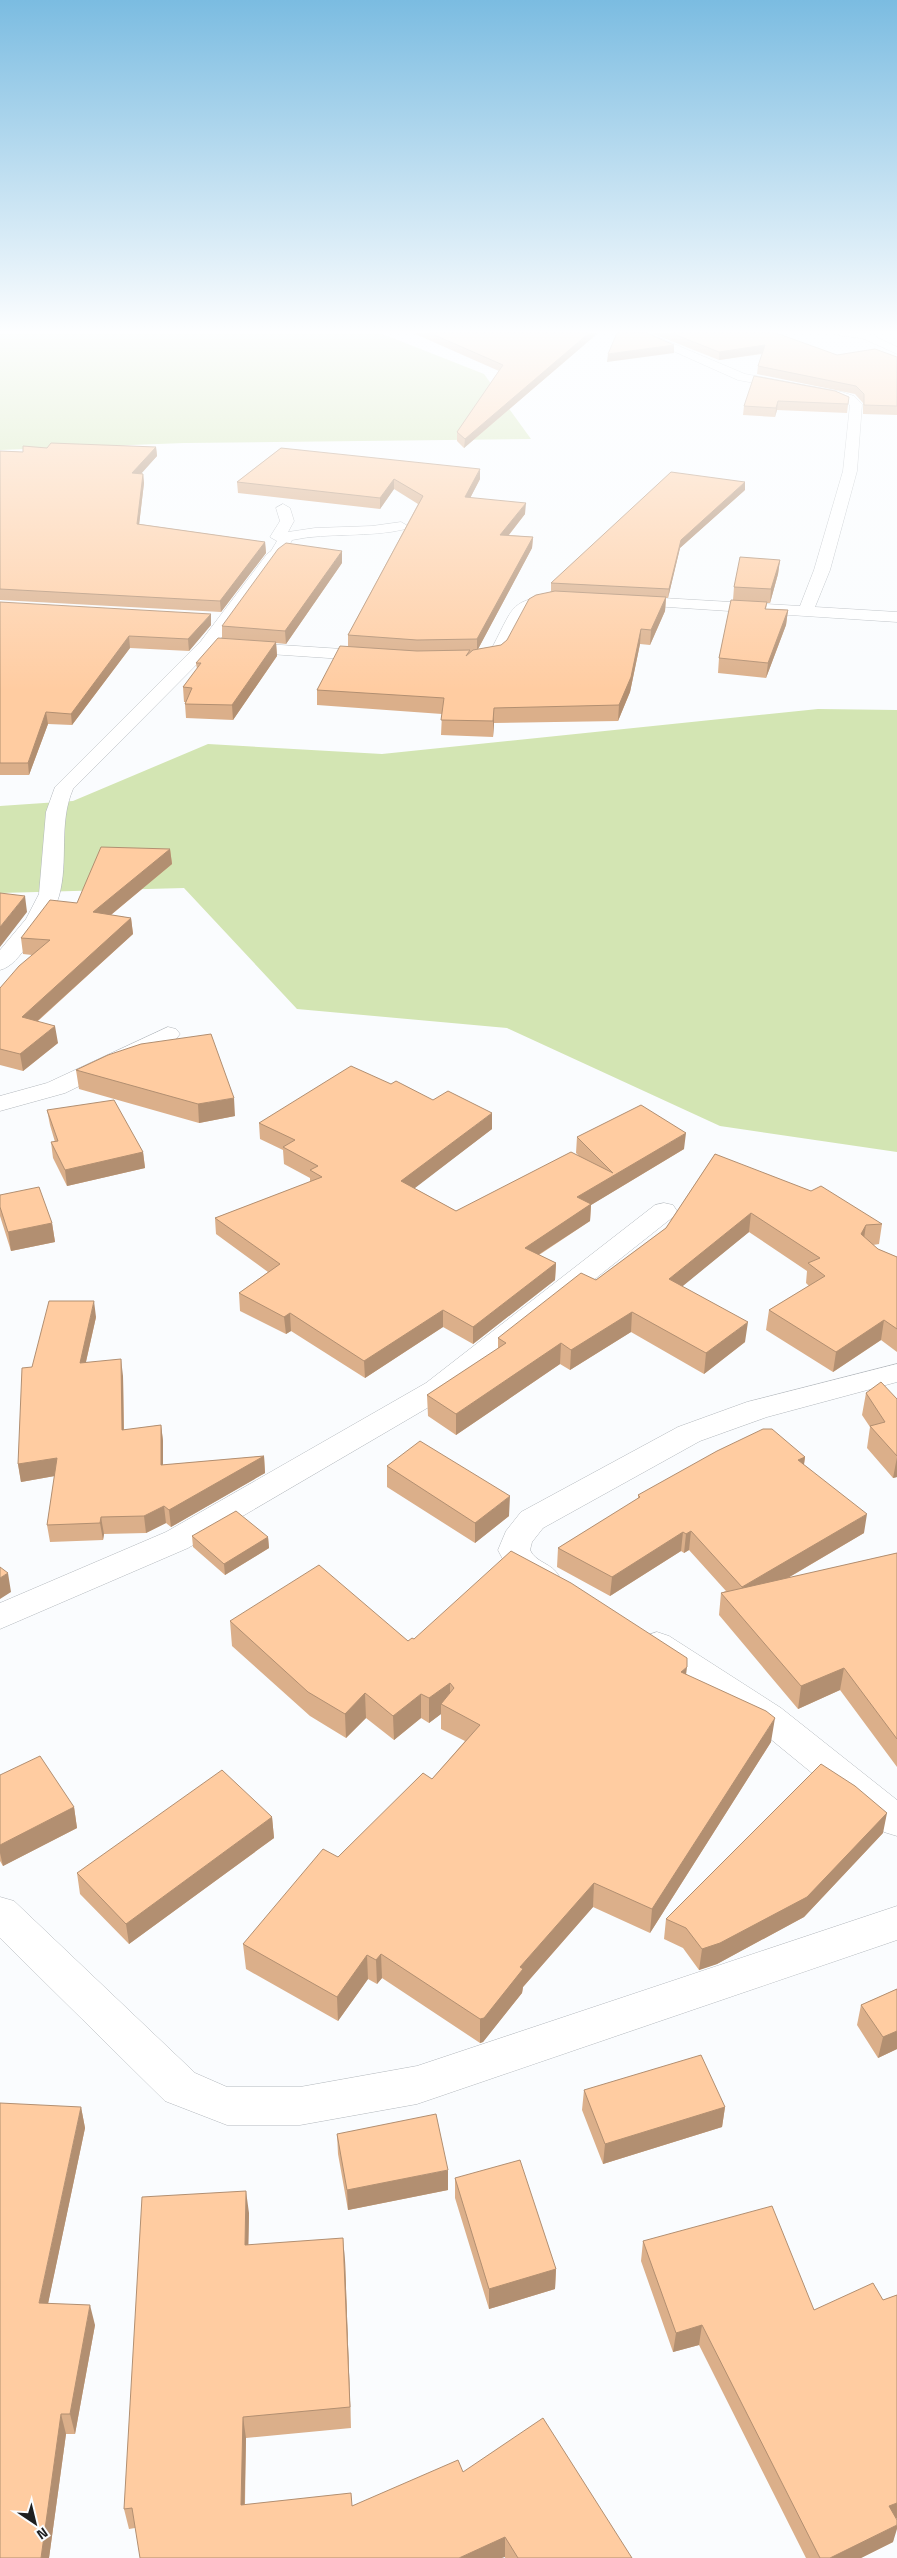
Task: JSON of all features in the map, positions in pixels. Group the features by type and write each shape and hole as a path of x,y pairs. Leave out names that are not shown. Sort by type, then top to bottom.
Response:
{"street":[{"path":"806,611 822,570 850,471 852,452"},
{"path":"283,508 284,517 287,521 276,537 287,537 319,531 379,531 401,526"},
{"path":"0,963 42,909 49,894 55,821 60,796 75,775 207,645 272,557 279,553 278,548 287,537"},
{"path":"458,660 480,658 494,654 500,649 516,616 525,606 554,598 573,598"},
{"path":"611,600 897,617"},
{"path":"205,618 225,620"},
{"path":"207,645 388,657"},
{"path":"0,1104 56,1088 168,1034"},
{"path":"0,1617 177,1540 436,1390 664,1211"},
{"path":"568,1589 521,1565 514,1550 517,1539 532,1520 689,1434 758,1409 897,1372"},
{"path":"632,1628 769,1718 897,1821"},
{"path":"0,1913 180,2087 227,2106 300,2106 417,2085 897,1923"}],"green space":[{"path":"818,709 897,710 897,1152 720,1126 507,1028 297,1009 184,888 0,893 0,806 73,801 208,744 382,754"}],"building":[{"path":"0,452 151,452 132,473 143,474 137,524 265,542 220,601 0,589"},
{"path":"275,452 322,452 480,469 465,497 526,503 500,535 533,537 477,639 417,640 348,635 423,496 394,479 380,498 237,482"},
{"path":"671,472 745,482 681,540 669,589 551,583"},
{"path":"286,543 342,551 285,631 222,626 278,549"},
{"path":"740,557 780,560 771,589 734,587"},
{"path":"555,591 666,597 651,630 641,629 631,677 619,705 494,708 493,721 441,720 444,698 317,690 340,646 417,651 470,650 466,656 473,650 501,645 507,640 529,599 536,595"},
{"path":"731,600 767,602 765,609 788,610 768,663 719,658"},
{"path":"0,602 211,614 188,639 129,636 71,714 46,712 28,763 0,763"},
{"path":"218,638 276,642 232,705 185,704 192,688 183,687 201,663 196,663"},
{"path":"101,847 170,849 93,912 131,918 22,1017 55,1026 20,1054 0,1049 0,988 19,966 50,940 21,938 50,900 77,903"},
{"path":"0,893 25,896 0,927"},
{"path":"211,1034 234,1098 198,1104 76,1070 108,1055 141,1044"},
{"path":"351,1066 391,1084 396,1081 433,1100 448,1091 492,1113 401,1181 456,1211 571,1152 613,1173 577,1137 641,1105 686,1133 577,1197 591,1204 525,1248 556,1263 473,1327 443,1310 364,1361 290,1313 284,1317 239,1293 280,1264 215,1218 322,1177 310,1170 318,1166 283,1147 295,1140 259,1123"},
{"path":"114,1100 143,1152 65,1170 51,1142 58,1141 47,1110"},
{"path":"715,1154 811,1191 821,1186 882,1224 866,1225 861,1234 878,1249 897,1257 897,1329 884,1320 836,1352 769,1310 825,1276 808,1263 820,1258 751,1213 669,1279 748,1322 706,1353 632,1312 571,1350 561,1343 456,1414 427,1395 506,1343 498,1338 581,1273 596,1280 666,1228"},
{"path":"39,1187 52,1223 8,1232 0,1207 0,1195"},
{"path":"49,1301 94,1301 80,1363 121,1359 122,1430 161,1425 161,1465 264,1456 169,1510 164,1506 144,1516 101,1517 100,1523 47,1525 57,1458 18,1464 22,1368 32,1367"},
{"path":"881,1382 897,1399 897,1456 870,1426 885,1422 866,1393"},
{"path":"763,1429 772,1429 805,1457 798,1460 867,1514 742,1587 691,1531 686,1534 683,1532 612,1577 558,1548 640,1497 638,1495 717,1451"},
{"path":"420,1441 510,1496 475,1523 387,1466"},
{"path":"236,1511 268,1537 224,1564 192,1536"},
{"path":"511,1551 571,1583 687,1658 687,1667 681,1672 766,1711 775,1718 652,1909 594,1883 520,1967 523,1969 484,2018 480,2019 381,1954 376,1960 367,1955 337,1997 243,1944 323,1849 338,1857 423,1773 432,1779 480,1725 441,1704 454,1688 450,1683 429,1698 421,1694 393,1716 365,1693 345,1714 308,1692 230,1621 319,1565 408,1641 412,1638 414,1639"},
{"path":"897,1553 897,1739 844,1668 801,1686 721,1593"},
{"path":"0,1567 8,1573 0,1578"},
{"path":"40,1756 74,1807 0,1845 0,1775"},
{"path":"821,1764 855,1786 887,1813 807,1897 720,1943 702,1949 686,1928 666,1919"},
{"path":"222,1770 272,1817 126,1924 77,1873"},
{"path":"897,1989 897,2031 883,2037 861,2005"},
{"path":"701,2055 725,2107 605,2144 584,2090"},
{"path":"0,2103 81,2107 39,2303 90,2305 70,2414 61,2414 41,2558 0,2558"},
{"path":"436,2114 448,2170 347,2190 337,2134"},
{"path":"520,2160 556,2269 489,2289 455,2178"},
{"path":"246,2191 245,2245 343,2238 350,2407 243,2417 241,2505 351,2493 352,2506 458,2460 463,2472 543,2418 632,2558 518,2558 505,2537 459,2558 140,2558 132,2508 124,2509 142,2197"},
{"path":"772,2206 814,2310 873,2283 883,2300 897,2295 897,2503 889,2506 897,2520 897,2525 830,2558 820,2558 702,2325 676,2333 643,2241"}]}
